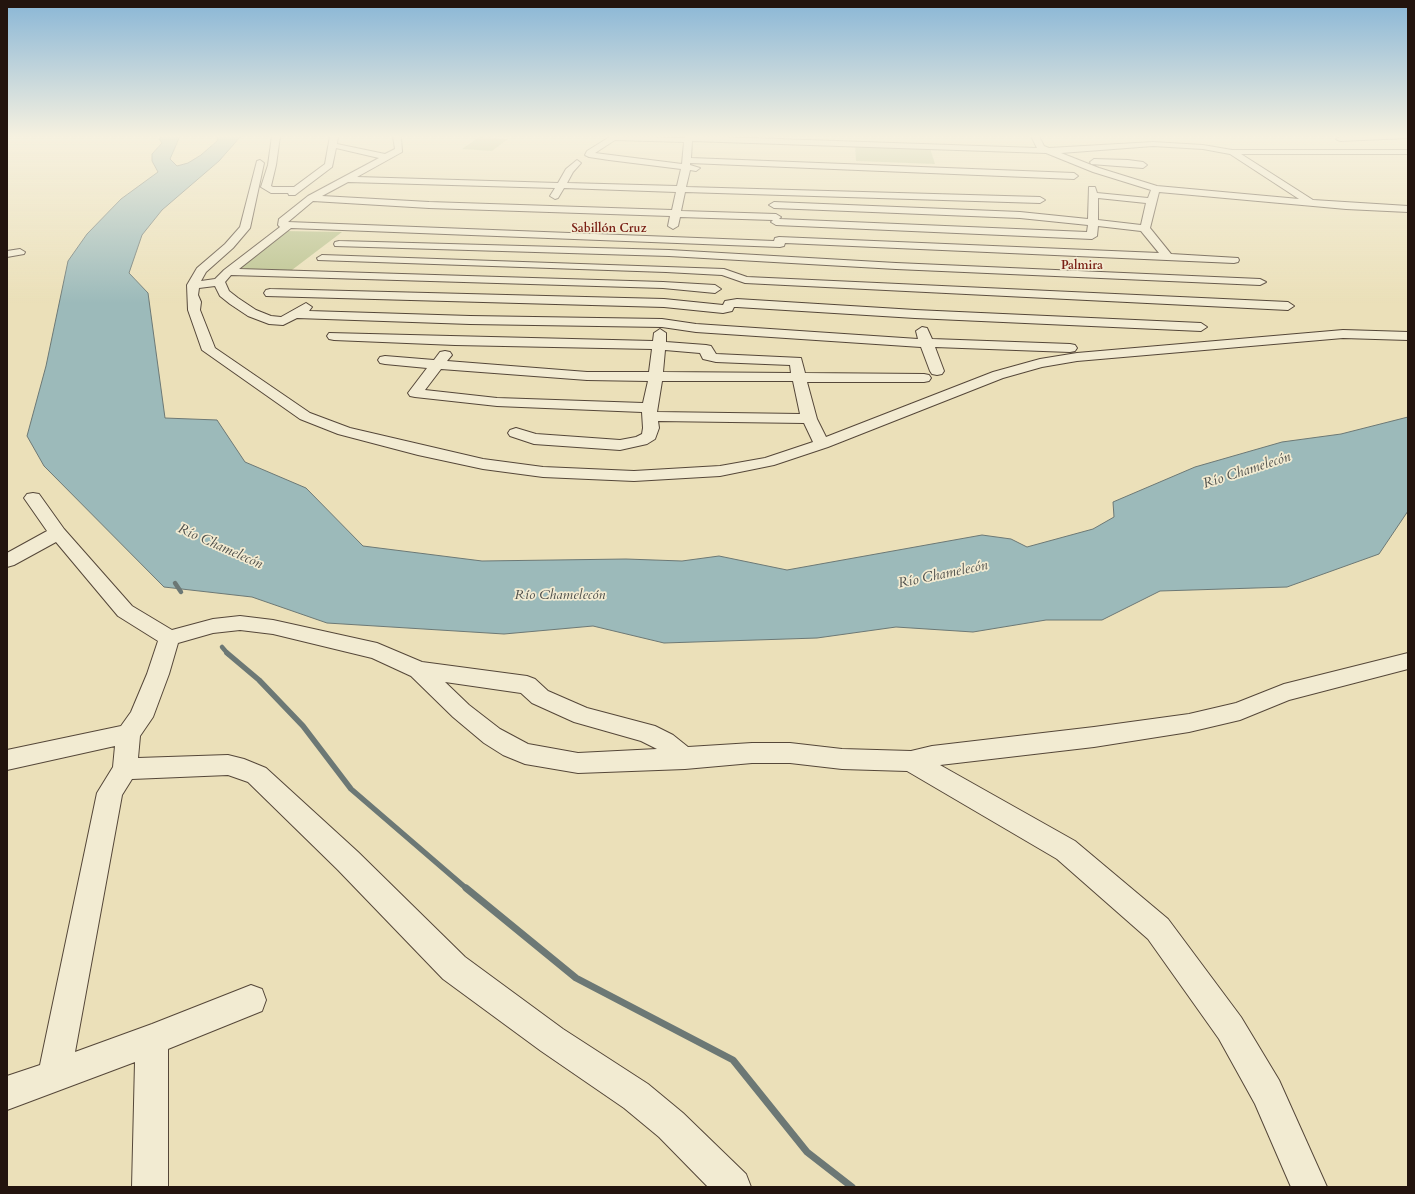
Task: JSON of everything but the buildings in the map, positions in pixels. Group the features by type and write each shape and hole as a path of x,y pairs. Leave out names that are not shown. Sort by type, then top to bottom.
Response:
{"street":[{"path":"253,192 245,228 229,246 201,270 193,285 192,295 195,302 194,310 209,350 305,416 344,431 418,450 483,464 543,472 634,476 720,471 768,462 822,444 998,375 1074,352"},
{"path":"323,192 310,198 292,212 283,221 283,225 671,240 776,230 880,227 984,231 1093,225"},
{"path":"310,198 429,205 537,192"},
{"path":"557,192 540,223 519,248 486,300 439,364 415,393 497,402 649,412 809,419"},
{"path":"586,192 692,202"},
{"path":"586,192 676,201 776,230 888,245 1114,256 1234,260"},
{"path":"516,433 534,439 604,445 630,444 641,441 649,436 651,428 649,412 656,376 658,345 664,303 663,285 678,192"},
{"path":"676,201 748,192"},
{"path":"772,192 771,204 784,259 792,307 793,334 798,376 809,419 822,444"},
{"path":"865,192 888,245 937,371"},
{"path":"905,192 962,198 1040,200"},
{"path":"958,192 984,231 1000,250 1074,352"},
{"path":"1151,201 1092,192 1093,225 1114,256 1158,300"},
{"path":"1147,232 1151,201 1155,192"},
{"path":"1186,192 1408,210"},
{"path":"1294,192 1311,203"},
{"path":"771,204 1020,215 1147,232 1168,257"},
{"path":"219,282 224,293 252,313 278,322 287,320 323,295 343,277 386,244 429,205"},
{"path":"1053,208 1093,225"},
{"path":"1386,209 1402,219"},
{"path":"292,212 308,213"},
{"path":"193,285 219,282 228,272 288,226"},
{"path":"339,244 386,244 669,253 1015,272 1260,282"},
{"path":"322,258 666,269 724,272 740,279 905,289 1288,306 1234,260 1216,248"},
{"path":"7,254 20,252"},
{"path":"228,272 343,277 663,285 715,289"},
{"path":"270,293 486,300 664,303 723,309 733,303 915,314 1201,327"},
{"path":"296,314 470,320 662,323 696,328 1074,352 1343,334 1408,336"},
{"path":"334,336 455,341 658,345 706,349 708,356 716,358 796,361"},
{"path":"385,360 553,375 924,378"},
{"path":"33,498 58,533 125,611 169,638 213,626 240,623 273,627 377,651 419,670 527,685 540,697 582,716 647,733 665,742 685,758"},
{"path":"7,561 58,533"},
{"path":"54,1075 110,793 125,769 128,734 141,717 158,674 169,638"},
{"path":"419,670 461,711 492,736 511,748 525,754 578,763 752,753 790,753 842,759 911,761 932,756 1094,737 1189,723 1240,712 1284,693 1408,661"},
{"path":"7,760 128,734"},
{"path":"911,761 1066,850 1158,929 1230,1028 1267,1092 1309,1187"},
{"path":"125,769 228,765 244,769 257,775 348,861 454,968 552,1040 636,1096 671,1125 733,1187"},
{"path":"7,1093 152,1040 251,1000"},
{"path":"150,1187 152,1040"}],"green space":[{"path":"283,231 342,232 288,273 234,271"}],"water":[{"name":"Río Chamelecón","path":"131,192 183,192 162,210 142,235 129,273 148,293 165,418 217,420 245,462 306,488 363,546 482,561 626,559 682,561 719,556 787,570 982,535 1011,539 1027,547 1093,529 1114,517 1113,502 1195,467 1282,442 1341,434 1408,417 1408,511 1379,554 1287,587 1160,591 1102,620 1046,620 973,632 896,627 817,638 664,643 593,626 504,634 327,623 252,597 164,587 44,466 27,436 46,366 68,261 87,234 121,199"}],"waterway":[{"path":"175,583 181,592"},
{"path":"222,647 228,653"},
{"path":"228,653 259,680 303,726 351,789 467,889"},
{"path":"466,888 576,978 733,1060 807,1152 852,1187"}],"district":[{"name":"Sabillón Cruz","path":"609,229"},
{"name":"Palmira","path":"1082,266"}]}
